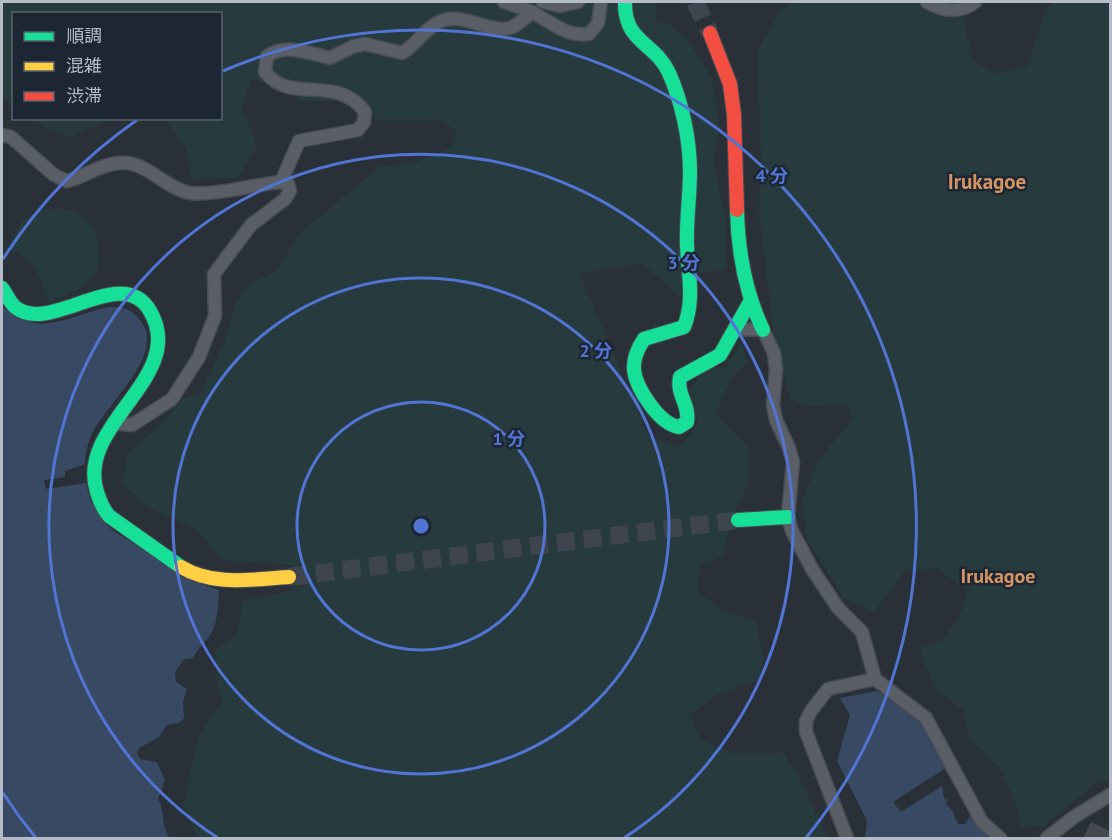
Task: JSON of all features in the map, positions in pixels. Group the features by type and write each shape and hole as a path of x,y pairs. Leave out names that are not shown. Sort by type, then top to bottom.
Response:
{"street":[{"path":"504,2 533,12 562,32 577,36 590,34 598,23 601,2"},
{"path":"543,2 560,6 578,2"},
{"path":"625,2 626,22 633,36 661,58 670,73 690,157 687,244 690,314 684,327 644,339 635,352 633,370 637,384 667,421 675,427 687,422 689,411 680,396 678,381 681,373 693,366 709,363 722,353 750,302"},
{"path":"927,2 942,9 958,10 975,2"},
{"path":"281,182 299,141 358,130 364,122 365,112 350,96 328,89 284,87 272,80 265,72 267,56 277,50 298,50 330,58 354,46 364,44 402,53 412,48 426,30 443,20 466,20 488,27 511,28 533,12"},
{"path":"710,33 730,84 734,115 738,239 750,302 774,353 776,370 773,405 776,420 793,462 788,517 812,569 838,608 862,632 875,679 926,718 982,822 1000,838"},
{"path":"2,135 10,137 54,175 67,181 104,165 120,162 132,163 175,188 191,193 288,183 290,191 285,199 250,225 214,273 215,316 199,357 172,399 132,425 114,423"},
{"path":"2,288 5,297 17,308 32,314 56,313 94,297 114,293 131,297 148,307 157,322 160,342 153,366 102,438 95,457 93,479 102,508 193,573 211,579 289,577"},
{"path":"736,329 764,330"},
{"path":"738,520 788,517"},
{"path":"847,838 806,732 806,721 828,689 875,679"},
{"path":"1047,838 1074,817 1110,795"}],"green space":[{"path":"2,2 656,2 656,22 669,24 689,41 711,77 719,119 714,164 725,217 725,270 698,272 684,301 642,263 580,274 649,437 681,446 698,424 690,391 704,369 726,367 742,342 747,362 732,378 715,414 749,448 748,485 733,513 723,556 701,565 697,592 720,608 756,622 764,659 760,680 718,694 690,715 700,739 731,753 783,753 798,775 828,838 198,838 183,807 198,737 222,701 216,682 216,650 237,633 243,600 295,590 292,565 222,560 197,530 147,507 122,483 128,454 159,426 183,399 202,392 227,334 237,300 252,283 276,271 299,234 379,167 417,162 449,149 457,131 439,120 381,121 347,101 299,101 286,83 251,80 242,108 258,146 237,178 192,180 186,149 167,120 222,120 222,12 12,12 12,105 2,98"},
{"path":"797,2 967,2 965,28 973,60 996,74 1026,67 1046,10 1054,2 1110,2 1110,780 1096,783 1045,825 1020,828 1017,807 999,767 970,739 963,710 934,687 919,648 943,640 959,617 969,591 936,568 904,572 874,612 844,599 806,538 802,500 819,459 853,419 847,404 809,407 790,399 775,341 759,213 761,157 757,50 782,9"},
{"path":"35,120 118,120 107,121 71,137 47,128"},
{"path":"43,209 68,210 84,217 95,232 99,254 98,265 88,282 48,302 30,261 16,252 5,249 24,219"}],"water":[{"path":"2,306 21,319 40,323 59,321 112,307 127,309 140,320 147,334 146,349 140,364 90,438 85,474 90,498 101,518 112,530 178,572 219,590 214,628 193,658 184,659 175,672 176,682 187,689 183,702 184,718 179,723 167,725 159,737 139,748 137,753 140,759 157,762 165,780 158,799 165,828 170,838 2,838"},
{"path":"877,691 910,713 924,727 977,825 988,838 865,838 867,821 837,761 850,715 840,698"}],"pier":[{"path":"86,464 86,483 46,489 44,480 65,477 65,471"},
{"path":"947,767 971,815 965,824 958,824 953,812 946,804 948,800 944,798 942,786 901,812 893,802"}],"building":[{"path":"1091,822 1110,831 1110,838 1083,838"}],"tunnel":[{"path":"695,2 710,33"},
{"path":"289,577 738,520"}],"traffic: fast":[{"path":"625,2 629,26 663,63 674,84 689,147 687,236 690,296 687,317 684,327 644,339 636,353 634,366 644,395 656,412 671,424 679,427 687,422 687,410 679,383 680,377 720,355 750,302"},
{"path":"737,210 744,272 751,301 763,330"},
{"path":"2,288 15,307 30,313 47,313 104,296 122,294 138,298 150,311 158,335 155,358 145,379 101,444 95,467 97,492 109,516 181,567"},
{"path":"738,520 788,517"}],"traffic: slow":[{"path":"181,567 194,573 220,579 248,580 289,577"}],"traffic: jam":[{"path":"710,33 730,84 734,115 737,210"}],"district":[{"name":"Irukagoe","path":"987,181"},
{"name":"Irukagoe","path":"998,576"}]}
